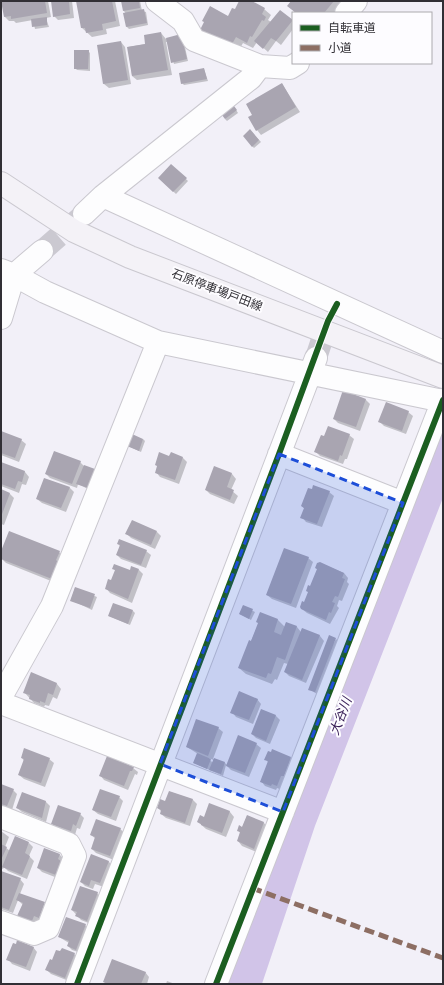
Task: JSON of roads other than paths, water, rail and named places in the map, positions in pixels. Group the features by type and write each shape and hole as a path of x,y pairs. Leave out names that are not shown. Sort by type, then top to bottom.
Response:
{"main road":[{"name":"石原停車場戸田線","path":"1,183 74,230 130,257 443,377"}],"street":[{"path":"157,1 183,22 194,40 260,66 290,68 296,64"},
{"path":"347,12 356,1"},
{"path":"84,214 103,196 251,78 260,66"},
{"path":"103,196 332,313 443,352"},
{"path":"1,318 8,272 42,251"},
{"path":"8,272 45,292 158,342 312,365 443,401 216,984"},
{"path":"1,697 52,606 158,342"},
{"path":"77,984 312,365"},
{"path":"279,454 403,503"},
{"path":"1,703 283,812"},
{"path":"1,817 69,844 75,856 48,928 34,934 1,922"}],"waterway":[{"name":"大谷川","path":"244,984 299,820 443,451"}],"tunnel":[{"path":"42,251 82,216"},
{"path":"316,358 328,321"}]}
